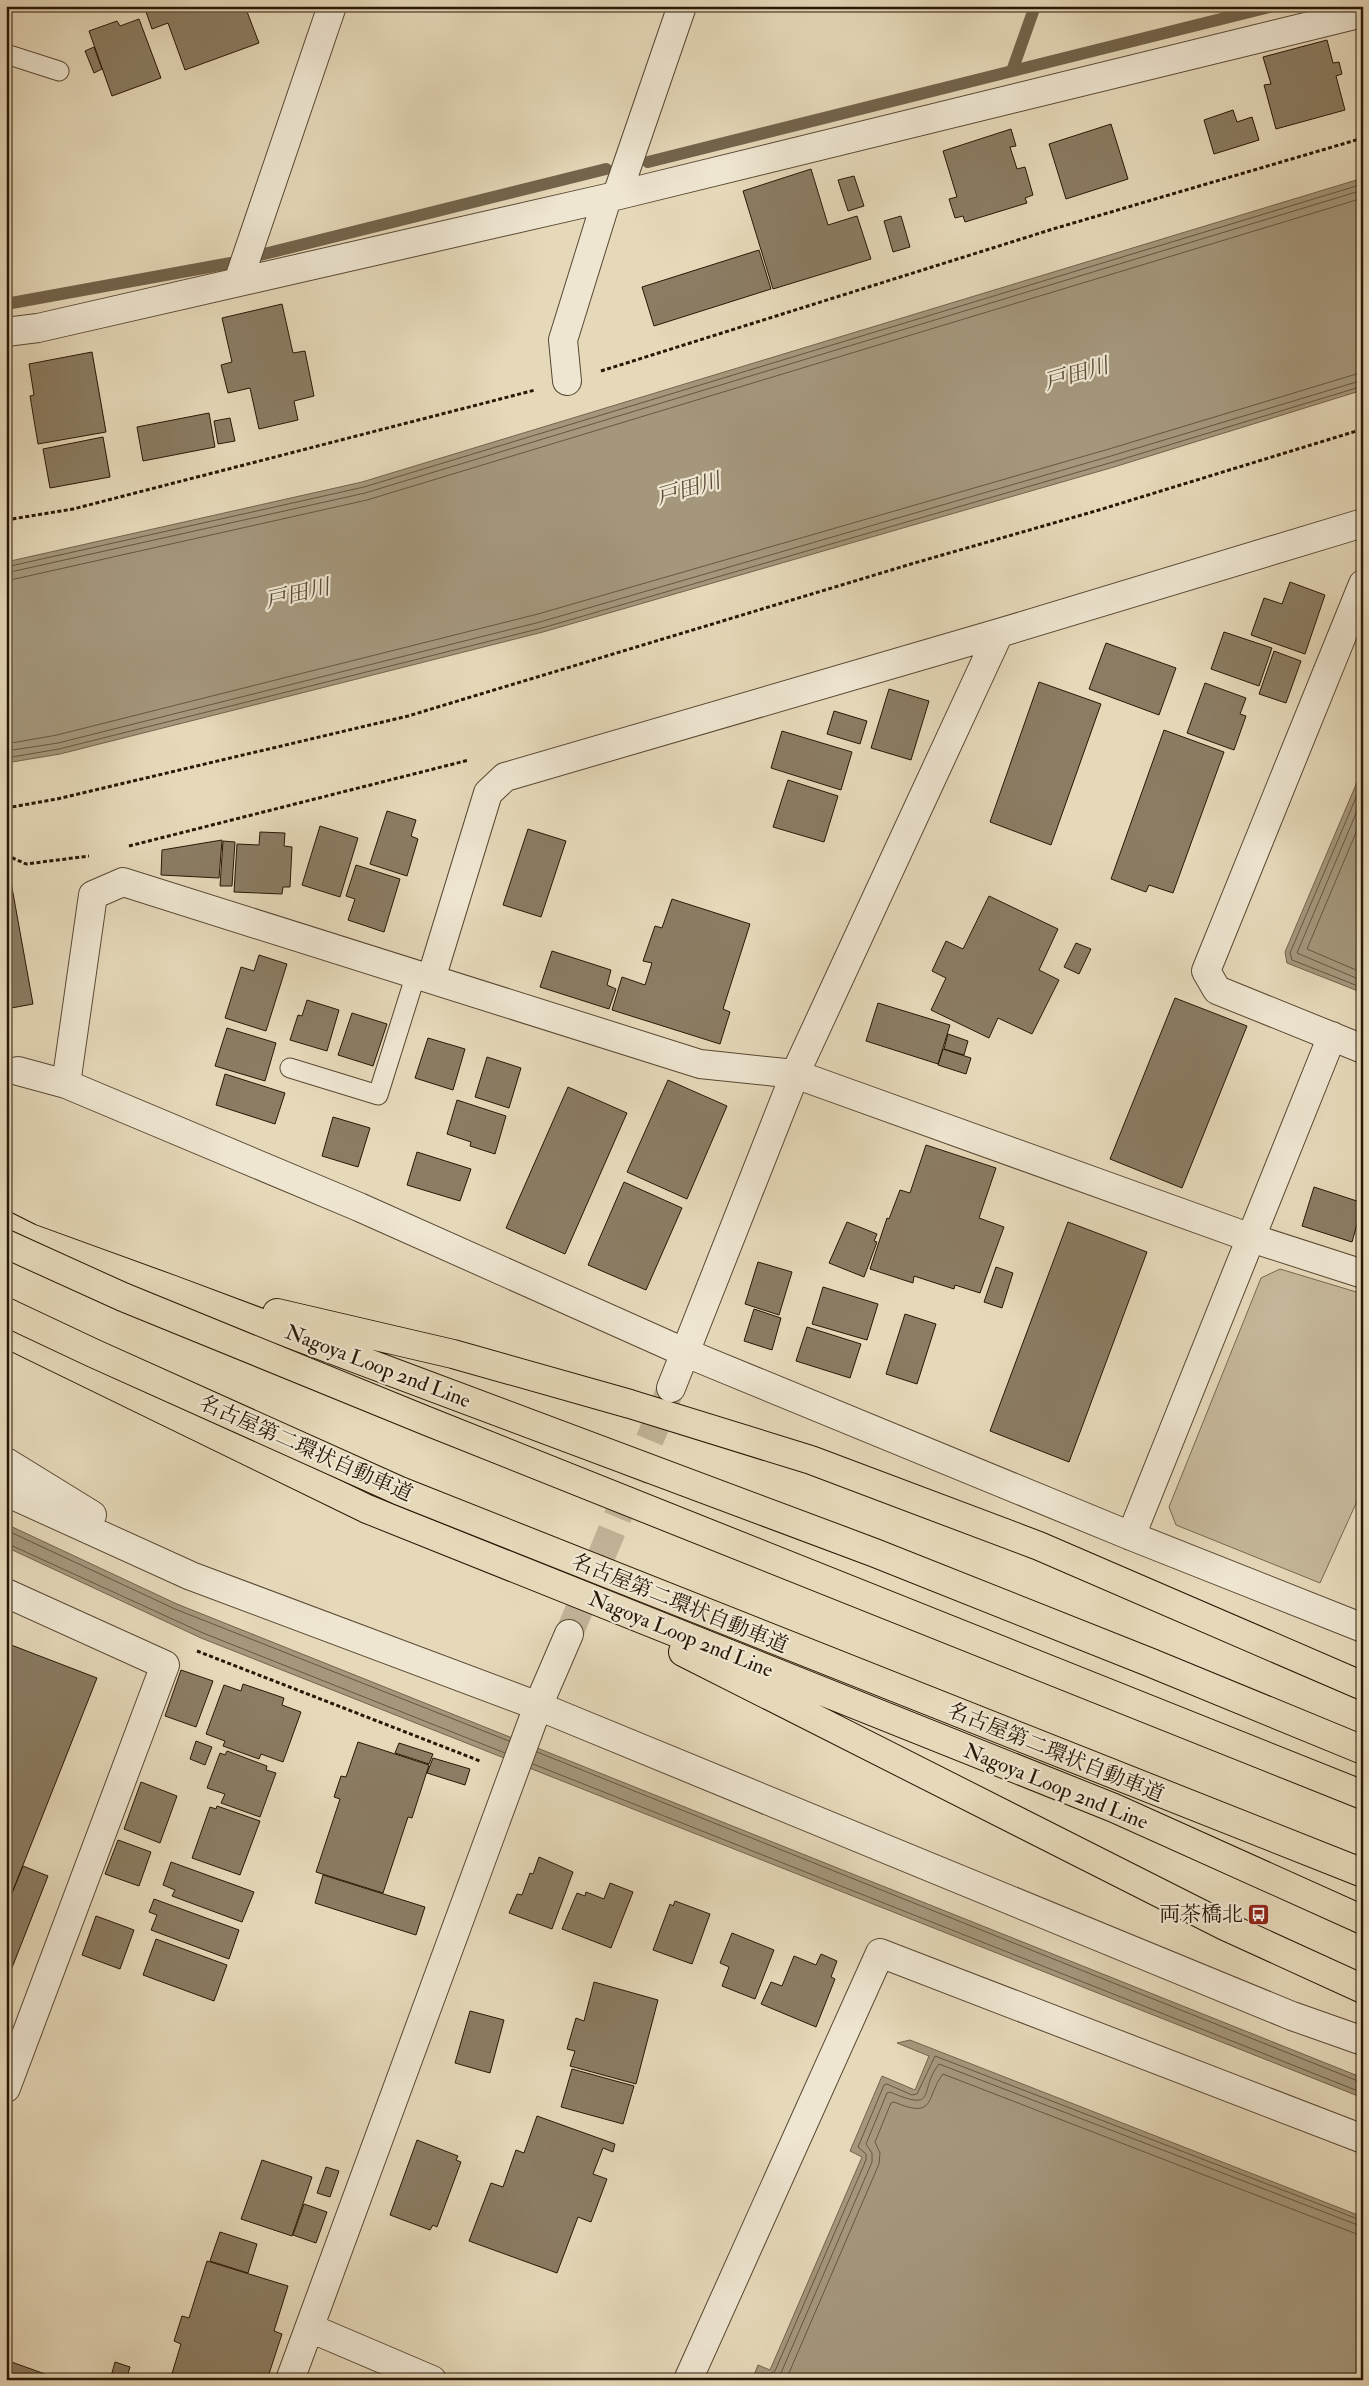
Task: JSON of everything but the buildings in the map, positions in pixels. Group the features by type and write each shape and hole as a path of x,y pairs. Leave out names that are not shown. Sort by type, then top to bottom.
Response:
{"highway":[{"name":"Nagoya Loop 2nd Line","path":"6,1226 30,1238 875,1553 1363,1750"},
{"path":"6,1244 123,1297 427,1422 1363,1795"},
{"path":"173,1290 453,1354 630,1404 811,1460 1039,1546 1363,1686"},
{"name":"名古屋第二環状自動車道","path":"6,1312 400,1491 1363,1873"},
{"name":"Nagoya Loop 2nd Line","path":"6,1333 367,1508 1114,1808 1363,1920"},
{"path":"521,1570 1225,1926 1363,1989"}],"street":[{"path":"238,282 332,6"},
{"path":"568,381 562,340 612,196 682,6"},
{"path":"6,332 38,328 612,196 1363,14"},
{"path":"424,977 488,793 505,777 998,633 1363,523"},
{"path":"1363,584 1206,971 1217,990 1363,1048"},
{"path":"671,1388 795,1074 998,633"},
{"path":"66,1084 93,895 123,882 700,1064 795,1074 1251,1238 1363,1274"},
{"path":"1131,1536 1332,1036"},
{"path":"18,1072 66,1084 359,1207 686,1353 1131,1536 1363,1628"},
{"path":"6,1462 191,1576"},
{"path":"6,1492 191,1576 534,1717 1292,2016 1363,2041"},
{"path":"6,1593 165,1665 6,2088"},
{"path":"290,2380 534,1717 569,1634"},
{"path":"688,2380 880,1953 1363,2139"},
{"path":"310,2328 432,2380"}],"lane":[{"path":"6,54 59,71"},
{"path":"290,1068 378,1096 424,977"}],"path":[{"path":"6,520 73,509 568,381 1044,232 1363,138"},
{"path":"6,808 57,799 408,716 911,564 1099,510 1363,428"},
{"path":"126,846 498,752 505,777"},
{"path":"6,855 26,864 98,854"},
{"path":"165,1665 176,1654 179,1644 514,1772"}],"shaded area":[{"path":"1280,1269 1363,1294 1363,1488 1320,1583 1176,1525 1169,1507 1261,1278"}],"water":[{"name":"戸田川","path":"1363,178 1363,390 1114,467 543,632 60,754 6,763 6,562 362,482"},
{"path":"1363,768 1363,993 1287,963 1285,952"},
{"path":"6,1524 177,1604 1363,2078 1363,2098 201,1638 6,1547"},
{"path":"910,2040 1363,2217 1363,2380 752,2380 758,2365 770,2370 862,2157 850,2151 882,2076 915,2090 929,2056 897,2043"}],"waterway":[{"path":"1012,71 1035,6"},
{"path":"648,162 1273,6"},
{"path":"260,255 606,169"},
{"path":"6,304 231,263"}],"tunnel":[{"path":"569,1634 669,1393"}],"place":[{"name":"両茶橋北","path":"1259,1914"}]}
